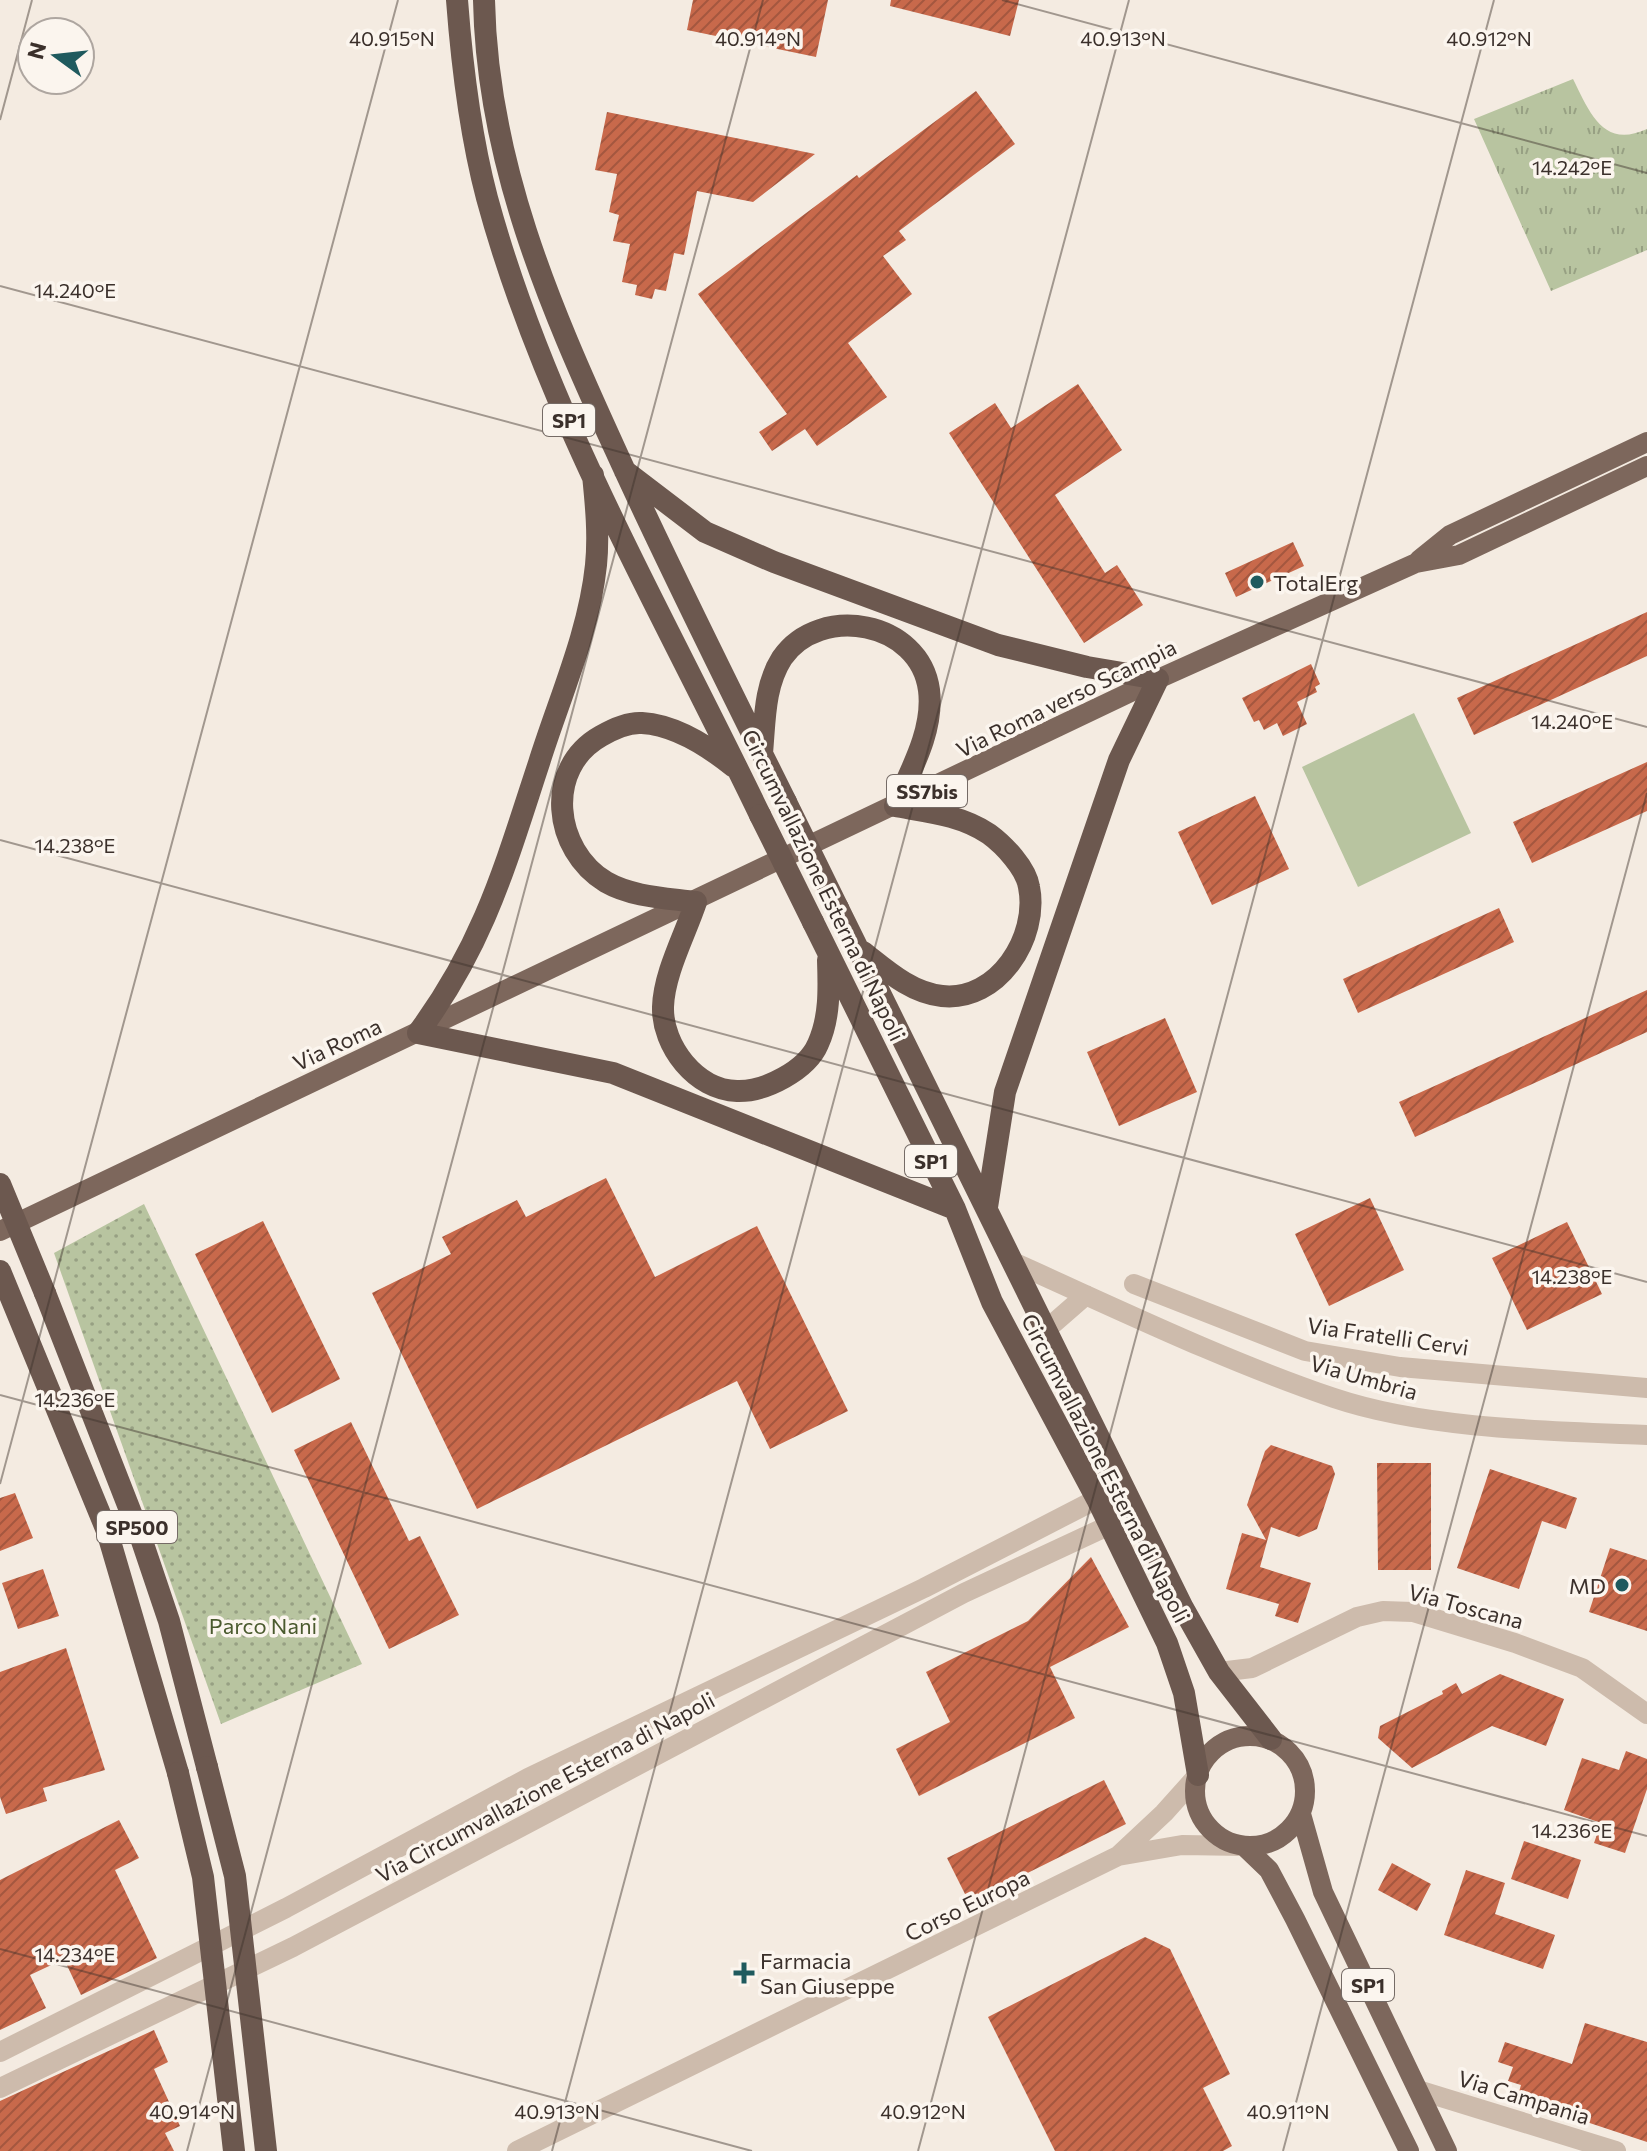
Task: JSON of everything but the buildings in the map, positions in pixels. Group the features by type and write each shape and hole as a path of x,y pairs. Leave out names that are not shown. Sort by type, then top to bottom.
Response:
{"highway":[{"name":"Circumvallazione Esterna di Napoli","path":"457,0 471,128 486,196 516,289 593,475 955,1209 992,1302 1097,1499 1171,1655 1184,1693 1198,1775"},
{"name":"Circumvallazione Esterna di Napoli","path":"484,0 484,37 514,201 557,322 625,471 762,754 1183,1608 1219,1672 1271,1739"},
{"path":"625,471 670,509 705,532 774,562 998,645 1087,667 1158,679 1119,760 1010,1079 987,1207"},
{"path":"593,475 598,525 596,567 581,635 491,910 445,996 418,1033 613,1073 955,1209"},
{"path":"762,754 770,682 783,656 803,638 832,625 883,631 907,647 923,666 929,690 929,719 921,748 895,806 954,816 988,834 1010,854 1029,885 1030,923 1017,955 1000,974 973,991 944,997 920,992 857,947"},
{"path":"738,770 712,749 676,730 640,723 615,728 592,741 571,764 562,786 565,832 576,855 606,882 639,894 696,902 663,1008 669,1042 688,1069 712,1082 737,1091 797,1073 818,1045 829,1004 828,952"},
{"name":"SP500","path":"0,1184 147,1555 169,1621 235,1876 266,2151"},
{"name":"SP500","path":"0,1271 107,1531 178,1773 203,1877 234,2151"}],"main road":[{"name":"Via Roma verso Scampia","path":"1416,563 1450,535 1647,442"},
{"name":"Via Roma verso Scampia","path":"696,902 1158,679 1416,563 1459,555 1647,466"},
{"name":"Via Roma","path":"0,1231 696,902"},
{"path":"1253,1735 1271,1739 1286,1748 1298,1762 1305,1788 1301,1814 1278,1839 1261,1846 1244,1846 1215,1834 1204,1821 1195,1791 1198,1775 1212,1752 1235,1738 1253,1735"},
{"name":"SP1","path":"1301,1814 1323,1892 1447,2151"},
{"name":"SP1","path":"1244,1846 1269,1870 1409,2151"}],"street":[{"name":"Via Umbria","path":"1015,1263 1336,1399 1423,1418 1647,1435"},
{"name":"Via Fratelli Cervi","path":"1134,1284 1305,1351 1400,1367 1647,1388"},
{"path":"1047,1329 1086,1295"},
{"name":"Via Circumvallazione Esterna di Napoli","path":"0,2052 286,1908 528,1778 924,1588 1097,1499"},
{"name":"Via Circumvallazione Esterna di Napoli","path":"0,2088 293,1947 964,1593 1110,1525"},
{"name":"Via Toscana","path":"1219,1672 1252,1668 1357,1617 1383,1611 1413,1612 1515,1643 1582,1668 1647,1714"},
{"name":"Corso Europa","path":"517,2151 1118,1856 1164,1813 1198,1775"},
{"path":"1118,1856 1182,1845 1244,1846"},
{"name":"Via Campania","path":"1418,2090 1616,2151"}],"green space":[{"path":"1573,79 1592,115 1609,131 1632,134 1647,129 1647,250 1551,291 1474,119"},
{"path":"1414,713 1471,833 1358,887 1302,767"},
{"name":"Parco Nani","path":"144,1204 362,1664 221,1724 54,1253"}],"place":[{"name":"TotalErg","path":"1257,582"},
{"name":"MD","path":"1622,1585"},
{"name":"Farmacia San Giuseppe","path":"744,1973"}]}
